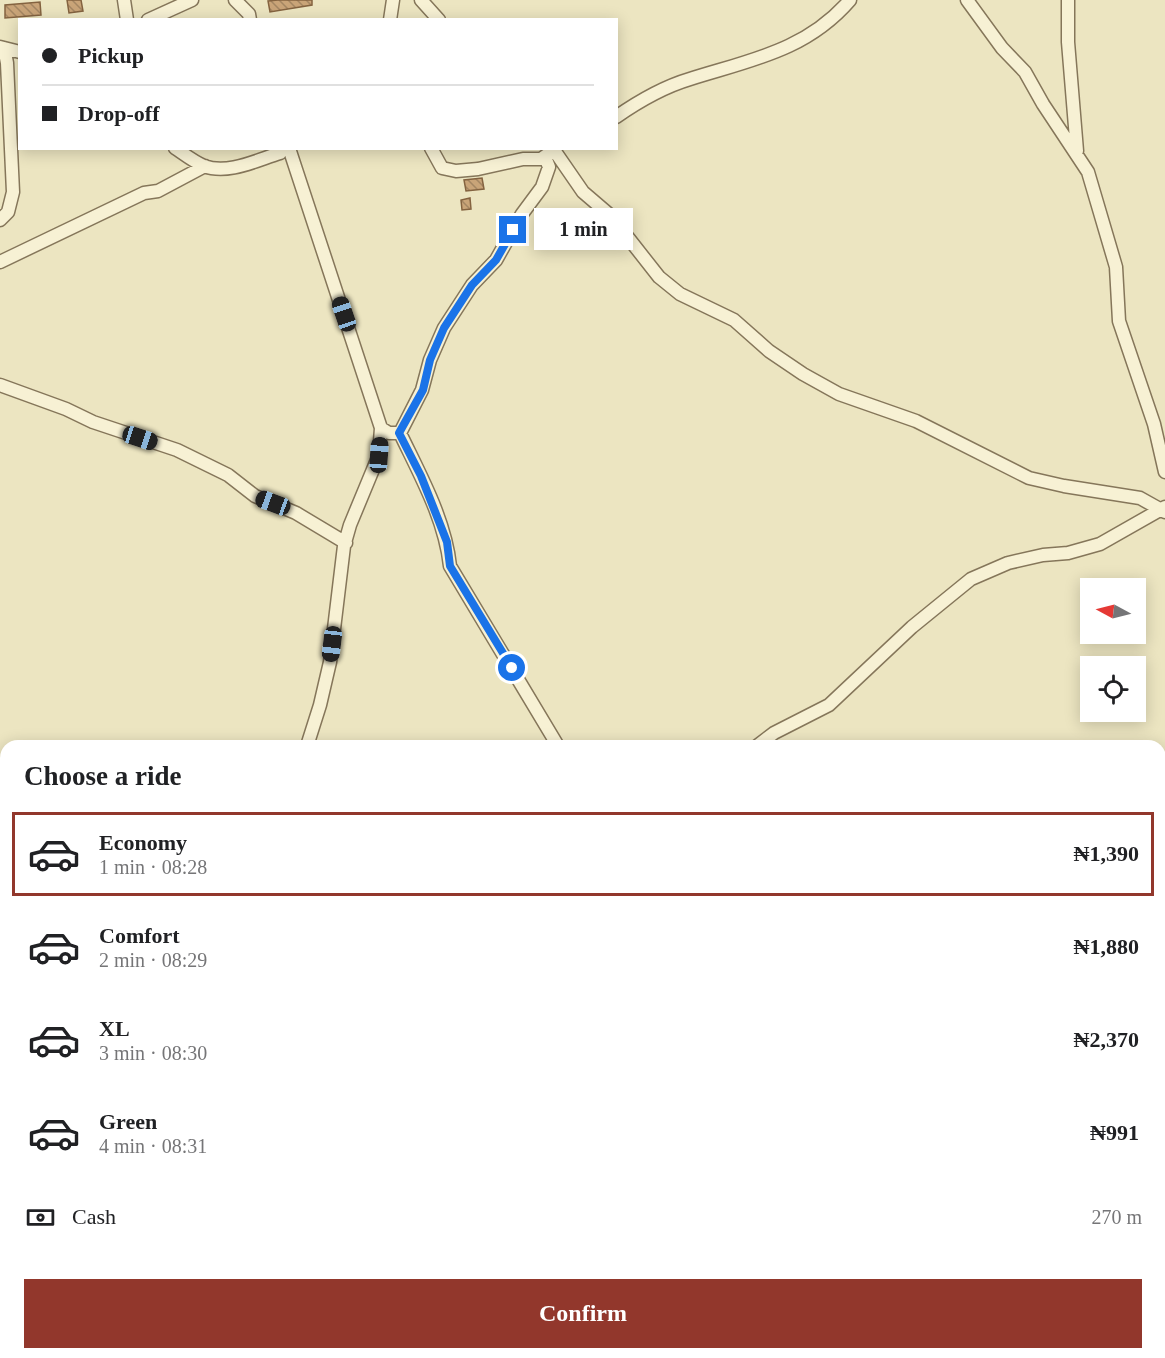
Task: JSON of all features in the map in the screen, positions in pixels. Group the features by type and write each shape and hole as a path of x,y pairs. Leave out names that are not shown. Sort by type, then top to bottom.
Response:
{"street":[{"path":"124,0 127,18"},
{"path":"152,18 192,0"},
{"path":"235,0 249,14 250,18"},
{"path":"390,18 393,0"},
{"path":"421,0 437,18"},
{"path":"618,116 652,94 689,79 779,52 814,32 849,0"},
{"path":"967,0 1002,48 1025,72 1043,104 1088,172 1116,267 1119,321 1154,424 1165,472"},
{"path":"1068,0 1071,94 1077,155"},
{"path":"2,48 18,52"},
{"path":"0,220 8,212 13,192 7,63 2,48"},
{"path":"178,150 205,166 235,167 280,153 281,150"},
{"path":"290,150 381,428 379,455 350,525 345,543 325,687 309,740"},
{"path":"432,150 442,168 456,171 553,151"},
{"path":"399,433 423,390 430,360 444,328 472,285 496,260 522,214 542,187 553,151"},
{"path":"553,151 582,192 612,216 658,277 680,294 734,320 769,351 802,374 839,394 916,421 1029,478 1140,498 1164,509"},
{"path":"0,262 144,193 158,191 205,166"},
{"path":"0,385 66,409 93,422 177,450 228,475 255,496 296,513 345,543"},
{"path":"381,428 389,433 399,433"},
{"path":"399,433 421,476 447,542 450,566 554,740"},
{"path":"765,740 829,705 912,627 971,579 1008,563 1043,555 1068,553 1100,544 1164,509"}],"building":[{"path":"67,0 81,0 83,11 69,13"},
{"path":"312,0 312,5 270,12 268,1"},
{"path":"40,2 41,15 5,18 5,5"},
{"path":"482,178 484,189 466,191 464,180"},
{"path":"470,198 471,209 462,210 461,200"}],"route":[{"path":"512,668 450,566 447,542 421,476 399,433 423,390 436,343 456,306 500,255 513,230"}]}
